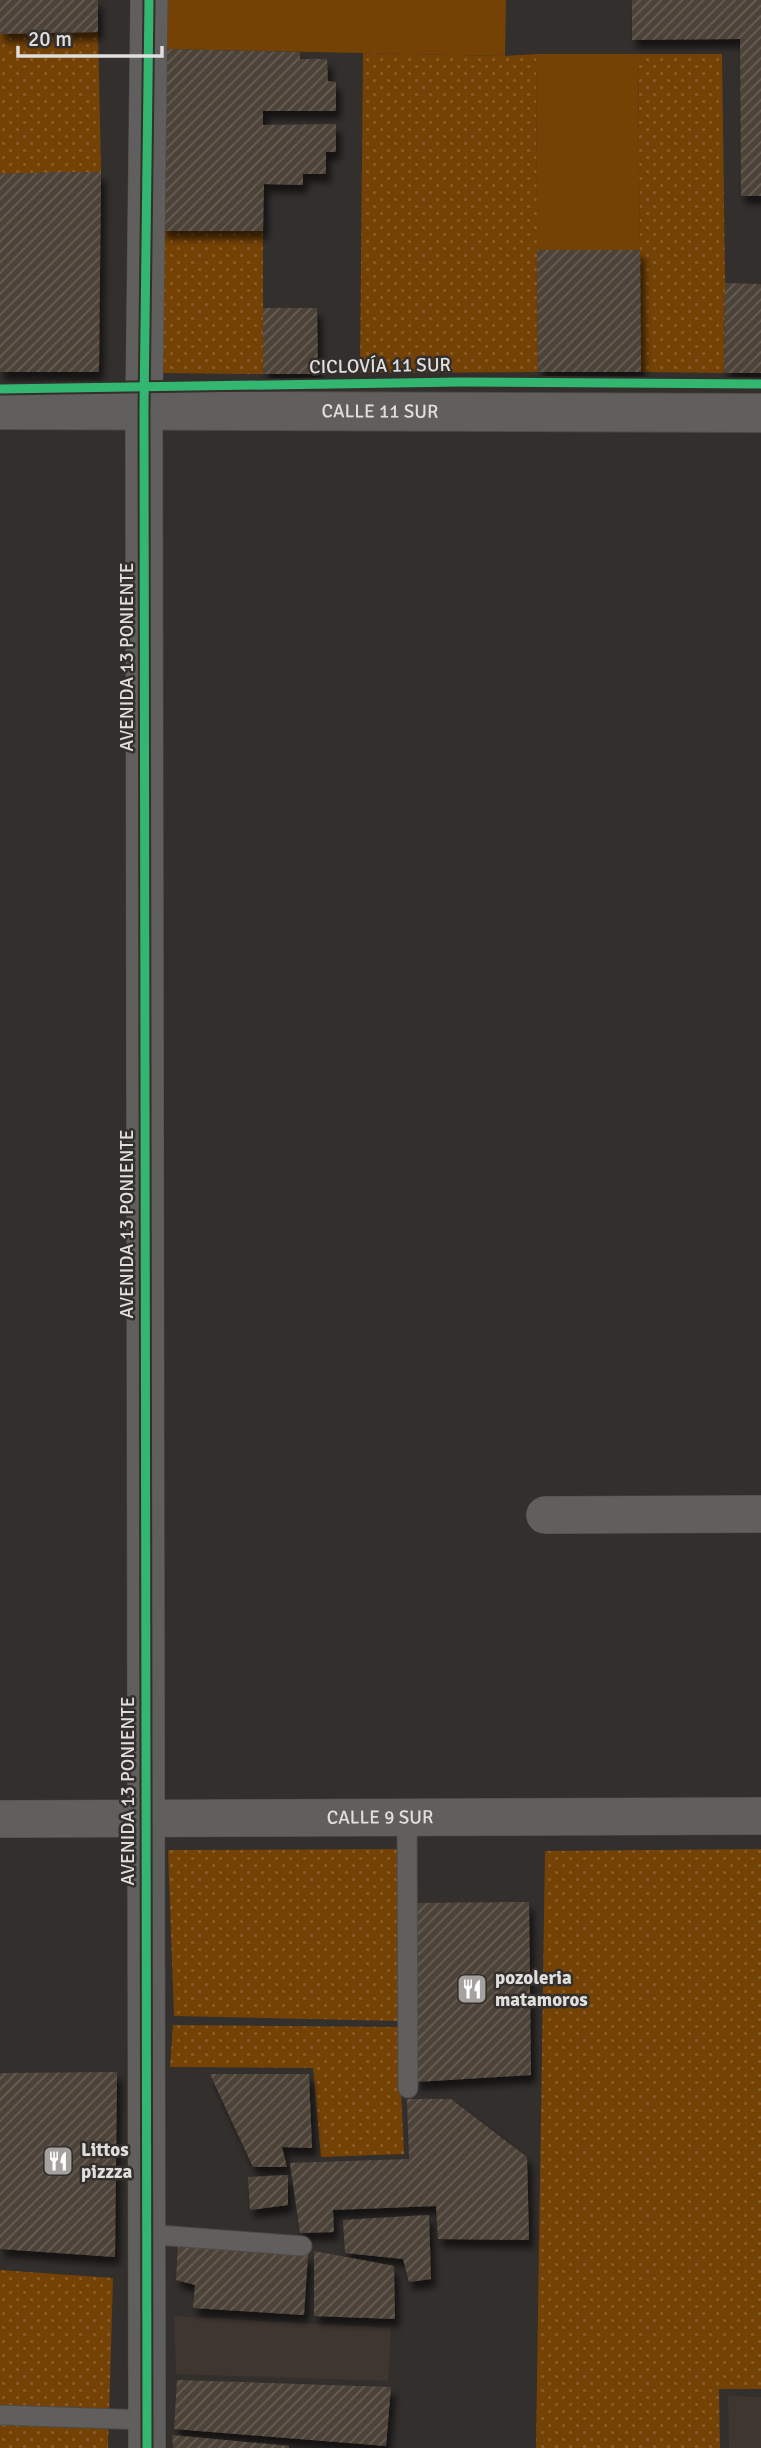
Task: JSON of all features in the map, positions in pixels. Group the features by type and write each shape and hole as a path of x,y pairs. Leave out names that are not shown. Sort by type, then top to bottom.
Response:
{"street":[{"name":"AVENIDA 13 PONIENTE","path":"147,2434 144,409 149,0"},
{"name":"CALLE 11 SUR","path":"0,410 761,413"},
{"path":"545,1515 761,1514"},
{"name":"CALLE 9 SUR","path":"0,1819 761,1816"}],"lane":[{"path":"407,1818 408,2088"},
{"path":"145,2234 302,2246"},
{"path":"0,2415 147,2434"}],"shaded area":[{"path":"165,0 506,0 505,56 164,49"},
{"path":"98,32 101,172 0,174 0,34"},
{"path":"363,53 505,56 536,54 538,372 360,373"},
{"path":"536,54 638,54 640,250 537,250"},
{"path":"638,54 722,54 724,373 641,372"},
{"path":"161,231 263,231 263,374 162,373"},
{"path":"403,1849 400,2021 174,2016 168,1850"},
{"path":"761,1849 761,2389 719,2389 720,2448 536,2448 545,1851"},
{"path":"173,2025 401,2027 404,2154 321,2157 313,2068 170,2067"},
{"path":"0,2270 113,2278 108,2448 0,2448"},
{"path":"174,2316 391,2328 388,2381 176,2374"},
{"path":"728,2396 761,2397 761,2448 729,2448"}],"building":[{"path":"0,0 98,0 98,32 0,34"},
{"path":"632,0 761,0 761,196 741,196 740,39 632,40"},
{"path":"164,49 300,52 300,59 327,59 328,81 336,82 336,111 263,111 263,125 336,124 336,152 326,152 326,174 303,174 303,185 264,184 263,231 161,231"},
{"path":"101,172 99,372 0,372 0,174"},
{"path":"537,250 640,250 641,372 538,372"},
{"path":"725,283 761,284 761,373 724,373"},
{"path":"263,308 317,308 318,374 263,374"},
{"name":"pozoleria matamoros","path":"529,1902 531,2075 416,2082 411,1903"},
{"name":"Littos pizzza","path":"117,2072 115,2257 0,2249 0,2073"},
{"path":"210,2074 309,2074 312,2148 282,2147 287,2167 253,2167"},
{"path":"407,2099 451,2099 527,2157 529,2240 438,2239 436,2206 333,2210 334,2232 300,2233 290,2163 409,2159"},
{"path":"288,2175 288,2205 250,2210 248,2177"},
{"path":"429,2215 431,2279 409,2282 403,2259 345,2253 343,2220"},
{"path":"178,2243 308,2255 304,2315 193,2308 195,2285 176,2280"},
{"path":"314,2251 394,2266 395,2319 314,2316"},
{"path":"177,2380 391,2387 386,2446 174,2429"},
{"path":"172,2435 289,2446 289,2448 173,2448"}],"cycle path":[{"path":"147,2448 144,409 149,0"},
{"name":"CICLOVÍA 11 SUR","path":"0,389 460,382 761,384"}],"place":[{"name":"pozoleria matamoros","path":"472,1989"},
{"name":"Littos pizzza","path":"58,2161"}]}
